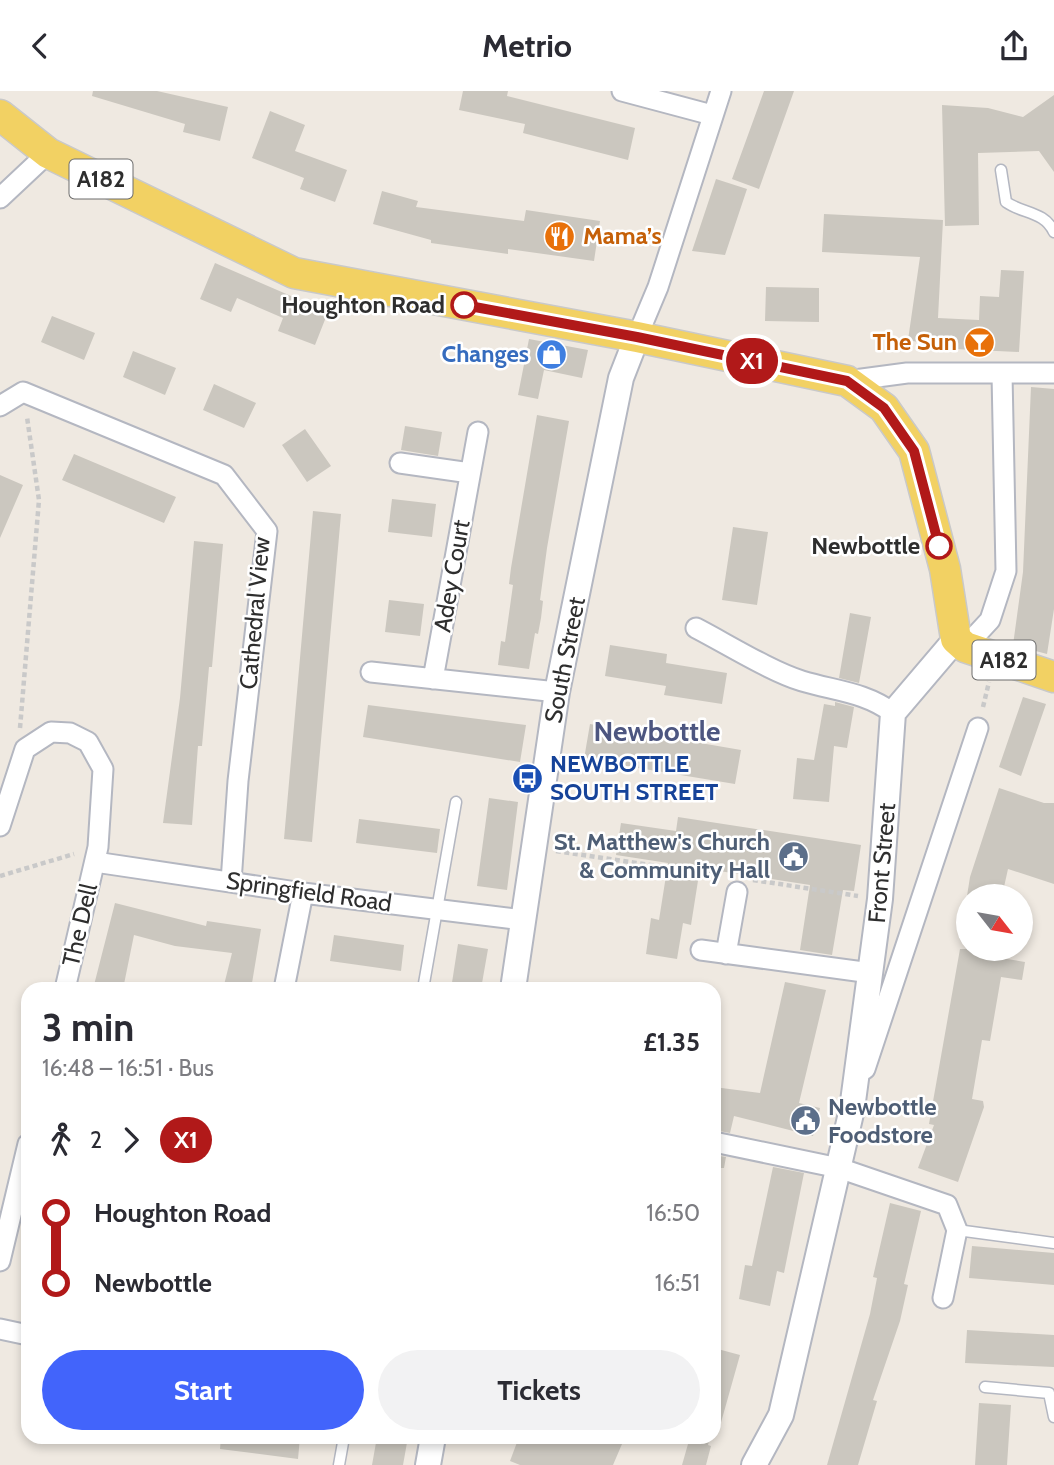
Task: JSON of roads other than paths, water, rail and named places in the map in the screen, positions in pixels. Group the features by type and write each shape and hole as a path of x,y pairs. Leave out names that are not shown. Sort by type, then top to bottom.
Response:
{"main road":[{"name":"A182","path":"0,115 48,153 294,273 637,337 847,381 884,408 914,451 961,643 1054,677"}],"street":[{"path":"622,91 712,115"},
{"path":"637,337 658,287 721,91"},
{"path":"0,198 48,153"},
{"name":"South Street","path":"514,982 557,692 621,378 637,337"},
{"path":"847,381 907,373 1054,373"},
{"path":"696,628 800,681 849,691 877,701 893,713 961,643 990,620 1006,571 1002,375"},
{"name":"Cathedral View","path":"0,406 23,392 224,475 267,531 238,781 231,882"},
{"name":"Adey Court","path":"433,679 478,432"},
{"path":"400,463 470,473"},
{"path":"371,672 557,692"},
{"name":"Front Street","path":"754,1465 781,1415 852,1109 880,899 893,713"},
{"name":"Front Street","path":"852,1109 978,728"},
{"name":"The Dell","path":"0,826 25,749 51,732 70,733 88,742 103,769 97,854 67,982"},
{"name":"Springfield Road","path":"97,854 231,882 523,920"},
{"path":"726,954 739,883"},
{"path":"285,982 303,893"},
{"path":"701,950 871,973"},
{"path":"721,1143 839,1167 947,1205 957,1230 943,1298"},
{"path":"0,1261 21,1173"},
{"path":"0,1329 21,1334"},
{"path":"428,1465 432,1444"}],"lane":[{"path":"1001,170 1006,202 1047,220 1054,232"},
{"path":"424,982 456,802"},
{"path":"957,1230 1054,1243"},
{"path":"985,1387 1049,1393 1054,1417"},
{"path":"339,1465 343,1444"}],"place":[{"name":"Mama’s","path":"560,236"},
{"name":"Houghton Road","path":"464,305"},
{"name":"The Sun","path":"980,342"},
{"name":"Changes","path":"552,354"},
{"name":"Newbottle","path":"939,546"},
{"name":"NEWBOTTLE SOUTH STREET","path":"527,778"},
{"name":"St. Matthew's Church & Community Hall","path":"793,856"},
{"name":"Newbottle Foodstore","path":"805,1121"}],"district":[{"name":"Newbottle","path":"657,731"}]}
